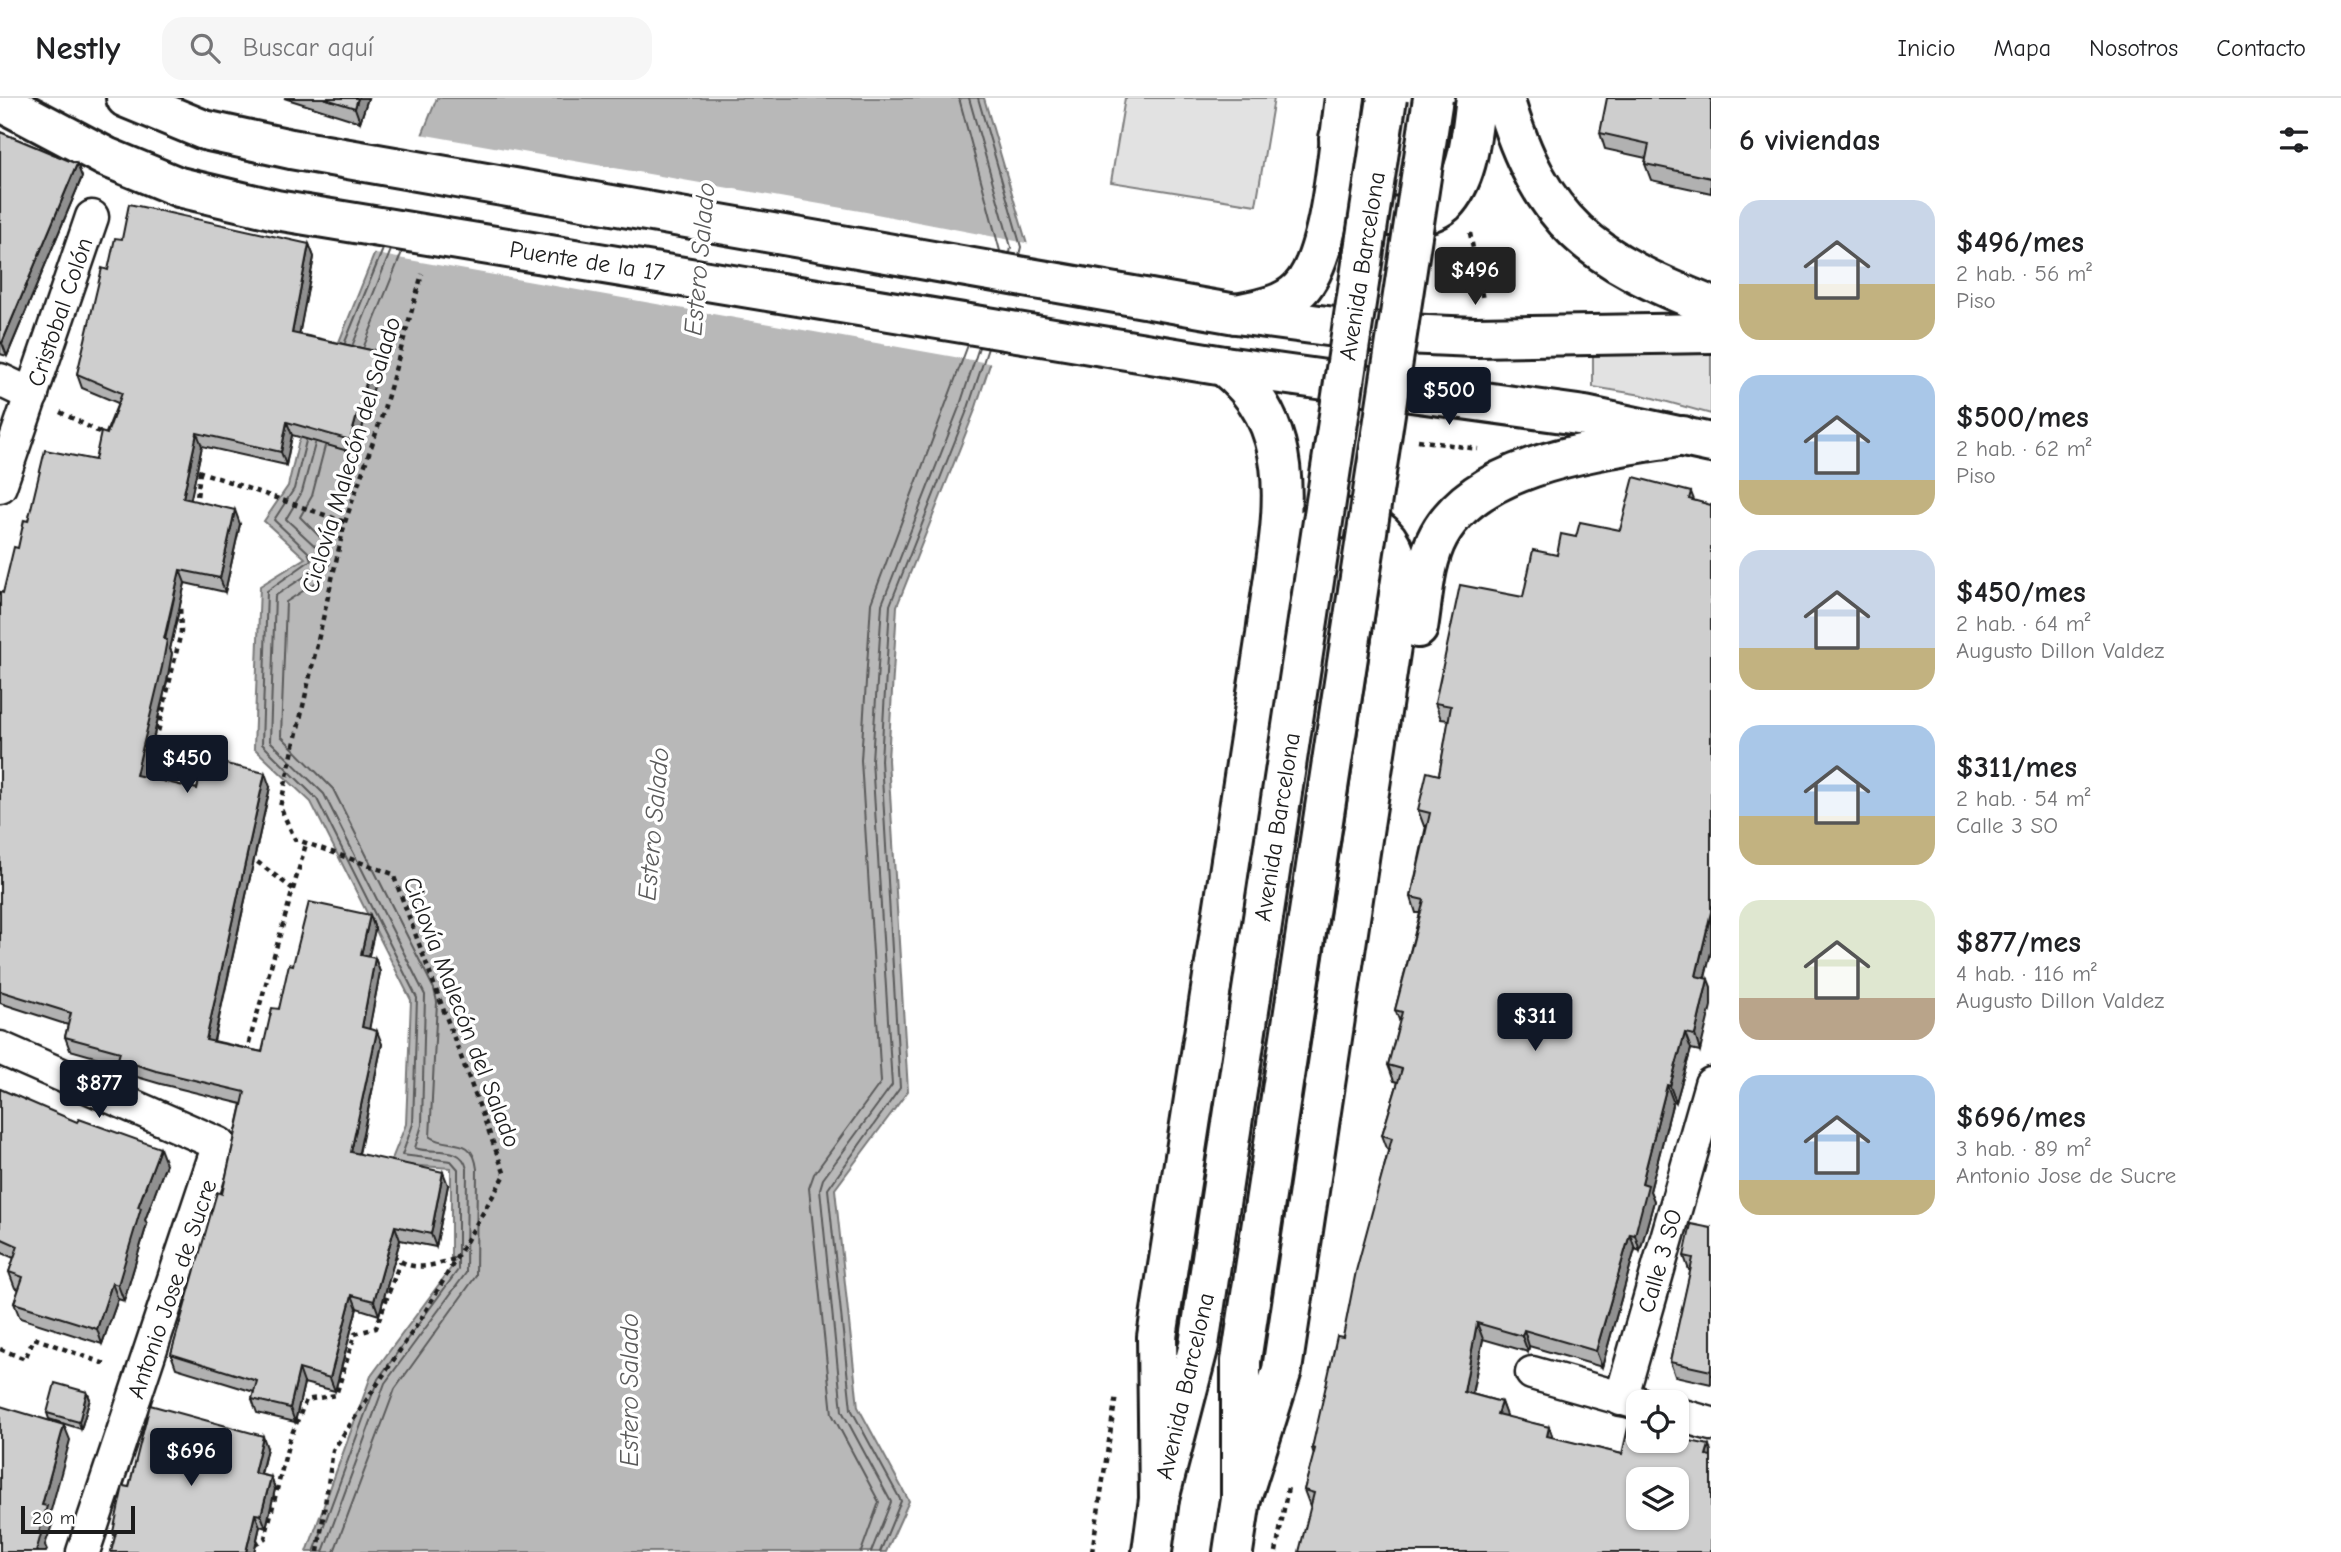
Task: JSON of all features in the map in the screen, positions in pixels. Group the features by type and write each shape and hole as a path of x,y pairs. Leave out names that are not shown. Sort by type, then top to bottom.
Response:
{"main road":[{"path":"1223,312 1282,301 1299,290 1313,271 1323,242 1345,98"},
{"name":"Avenida Barcelona","path":"1152,1552 1159,1499 1199,1345 1387,98"},
{"name":"Avenida Barcelona","path":"1233,1552 1241,1499 1241,1360 1433,98"},
{"path":"1339,138 1341,168 1347,186 1358,203 1381,213 1400,217 1427,214 1443,205 1457,184 1467,156 1476,98"},
{"path":"1504,98 1531,169 1556,211 1584,241 1648,282 1711,306"},
{"path":"127,99 204,131 291,149 1223,312 1380,333 1487,337 1711,333"},
{"name":"Puente de la 17","path":"0,101 106,157 179,187 276,210 1212,364 1572,414 1697,440"},
{"path":"1159,1499 1157,1337 1264,649 1281,520 1282,482 1277,439 1261,402 1243,381 1212,364"},
{"path":"1362,843 1403,718 1430,558 1439,535 1451,518 1486,488 1567,456 1697,440"},
{"path":"1241,1499 1282,1370 1399,593 1400,566 1390,543 1374,527 1350,518 1324,519 1301,534 1285,553 1273,575"}],"street":[{"name":"Cristobal Colón","path":"0,486 92,217"},
{"path":"0,380 32,395"},
{"name":"Antonio Jose de Sucre","path":"0,1048 219,1144 83,1552"},
{"name":"Calle 3 SO","path":"1632,1390 1703,1138 1711,1084"},
{"path":"1532,1373 1626,1400"},
{"path":"1689,1418 1711,1424"}],"path":[{"name":"Ciclovía Malecón del Salado","path":"318,1552 333,1450 419,1322 505,1175 393,874 295,839 280,807 345,522 383,413 422,271"},
{"path":"32,395 86,428 111,437"},
{"path":"187,467 345,522"},
{"path":"194,516 200,472"},
{"path":"144,792 181,632 179,597"},
{"path":"242,1064 306,844"},
{"path":"243,858 256,860 293,889"},
{"path":"391,1253 400,1262 418,1269 455,1259"},
{"path":"250,1552 253,1545 265,1538 289,1441 306,1400 336,1395 355,1334 376,1328 400,1262"},
{"path":"0,1349 25,1359 34,1338 142,1378"}],"shaded area":[{"path":"1125,98 1274,98 1256,205 1111,182"},
{"path":"1593,348 1711,350 1711,414 1642,395 1593,387"}],"water":[{"name":"Estero Salado","path":"437,98 984,98 1028,248 975,410 897,606 888,760 908,1091 835,1189 858,1407 909,1501 886,1552 307,1552 371,1376 451,1268 451,1168 390,1164 406,1124 411,1000 311,802 254,748 260,586 305,558 264,521 288,486 298,444"}],"pier":[{"path":"420,134 866,212 1031,244 1032,248 994,364 370,253"}],"building":[{"path":"323,98 358,98 355,108"},
{"path":"1607,98 1711,98 1711,178 1645,164 1649,144 1600,133"},
{"path":"0,132 77,164 2,343 0,342"},
{"path":"129,204 309,244 292,333 375,351 350,440 287,422 281,452 197,433 183,498 235,510 220,578 180,570 164,639 167,640 162,667 136,775 197,789 204,759 265,773 206,1040 262,1052 272,1008 279,1009 289,964 293,965 309,902 370,915 361,955 375,958 362,1027 377,1031 351,1152 443,1172 431,1234 395,1226 374,1301 352,1295 330,1378 299,1369 290,1408 252,1399 257,1381 171,1354 217,1192 222,1194 245,1092 118,1059 120,1052 65,1037 71,1013 0,991 0,592 3,593 14,547 18,548 24,520 28,521 45,450 95,460 101,432 107,434 122,393 77,374 102,268 108,270 115,238 122,239"},
{"path":"1634,477 1691,492 1689,499 1711,505 1711,912 1696,976 1708,979 1695,1035 1685,1033 1670,1086 1667,1085 1642,1183 1648,1185 1635,1235 1630,1234 1596,1351 1524,1330 1522,1336 1477,1323 1464,1392 1501,1402 1497,1414 1549,1427 1547,1436 1622,1454 1626,1437 1626,1453 1689,1453 1689,1441 1709,1445 1706,1455 1711,1456 1711,1552 1299,1552 1314,1493 1304,1490 1315,1449 1312,1448 1337,1336 1343,1337 1356,1271 1392,1138 1382,1135 1402,1069 1388,1065 1402,1012 1395,1010 1424,900 1411,897 1430,813 1418,810 1427,772 1439,775 1451,706 1435,703 1460,585 1523,597 1533,550 1557,555 1561,534 1576,537 1580,522 1620,530"},
{"path":"0,1089 77,1122 79,1119 160,1148 138,1207 141,1208 118,1285 112,1283 97,1329 14,1303 23,1277 9,1272 18,1246 0,1238"},
{"path":"1691,1224 1711,1228 1711,1371 1670,1362 1693,1258 1684,1256"},
{"path":"55,1383 87,1392 79,1422 47,1413"},
{"path":"150,1405 263,1436 254,1473 271,1477 261,1515 255,1514 246,1552 111,1552 123,1486 129,1487"},
{"path":"0,1406 64,1425 42,1505 47,1506 36,1552 0,1552"}]}
